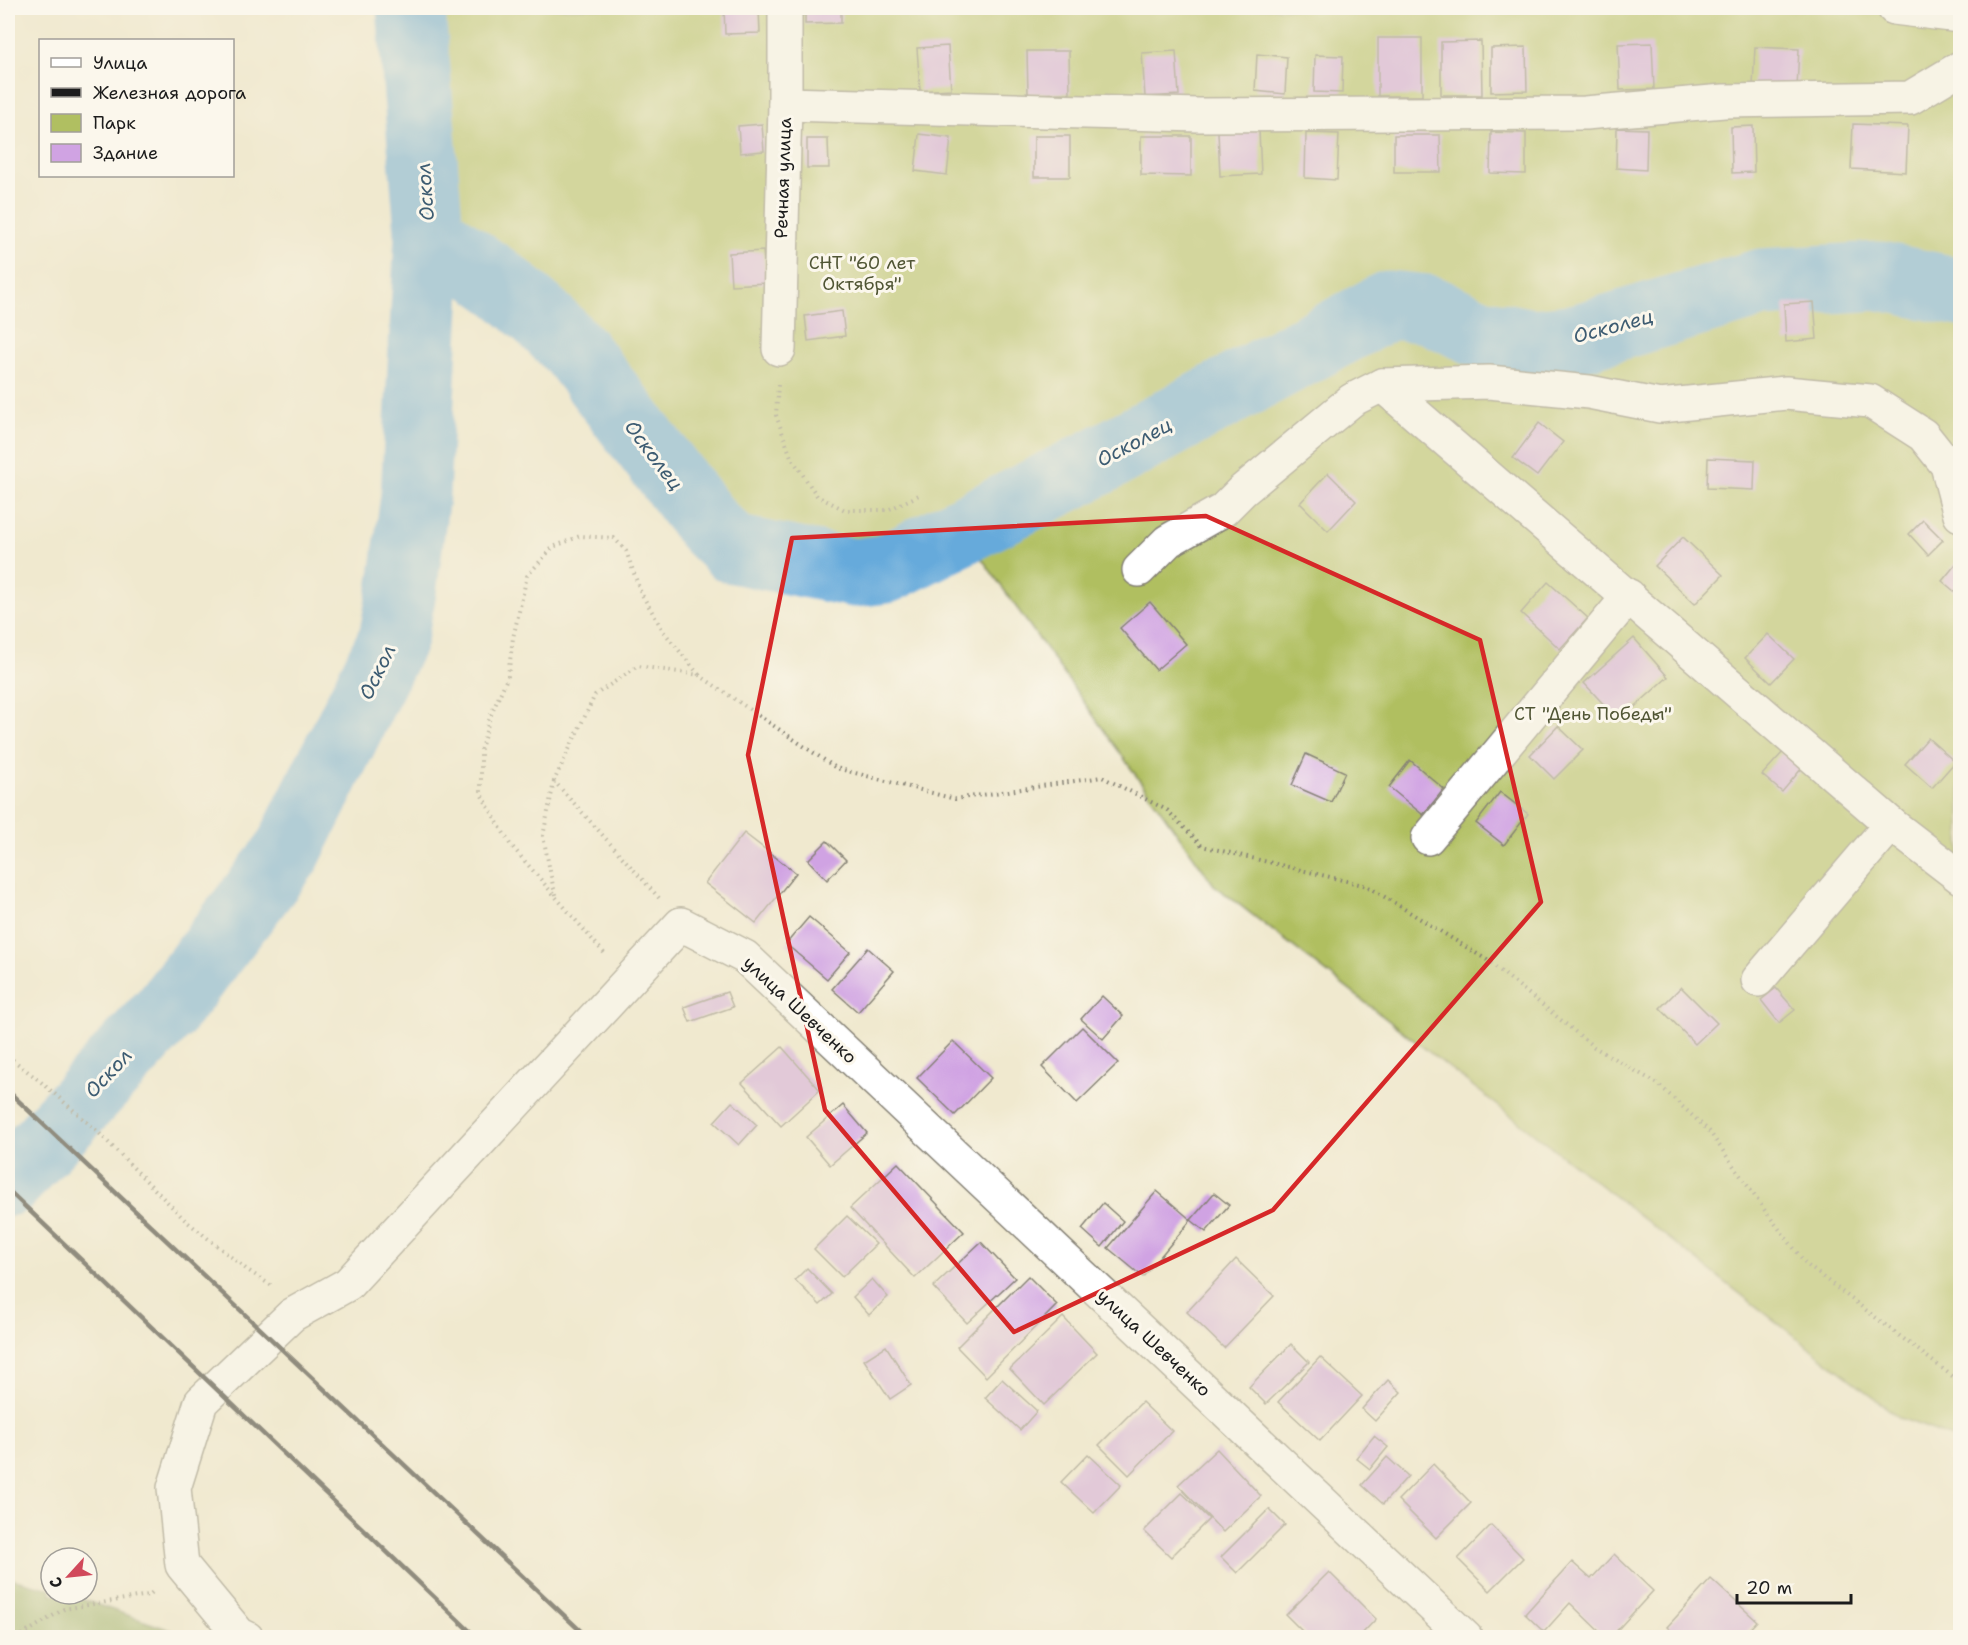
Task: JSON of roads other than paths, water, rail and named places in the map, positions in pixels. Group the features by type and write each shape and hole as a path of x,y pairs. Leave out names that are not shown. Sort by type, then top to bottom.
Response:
{"street":[{"name":"Речная улица","path":"779,349 785,8"},
{"path":"1894,8 1960,16"},
{"path":"785,104 1199,115 1585,113 1724,101 1910,98 1960,68"},
{"path":"1139,570 1168,542 1223,510 1242,491 1352,400 1382,385 1489,382 1589,392 1660,406 1786,393 1870,400 1923,435 1947,465 1960,515"},
{"path":"1382,385 1891,824 1960,877"},
{"path":"1428,838 1629,597"},
{"path":"1758,980 1891,824"},
{"name":"улица Шевченко","path":"247,1638 239,1634 182,1565 174,1488 201,1402 292,1315 348,1284 681,924 745,957 1466,1638"}],"waterway":[{"name":"Оскол","path":"8,1182 166,1011 287,853 393,638 415,496 429,233 411,8"},
{"name":"Осколец","path":"429,233 506,287 541,317 575,351 708,525 733,549 854,573 886,569 1097,462 1389,305 1428,309 1480,333 1532,343 1578,338 1762,283 1880,276 1960,292"}],"railway":[{"path":"8,1091 588,1638"},
{"path":"8,1190 477,1638"}],"park label":[{"name":"СНТ \"60 лет Октября\"","path":"862,273"},
{"name":"СТ \"День Победы\"","path":"1593,714"}]}
